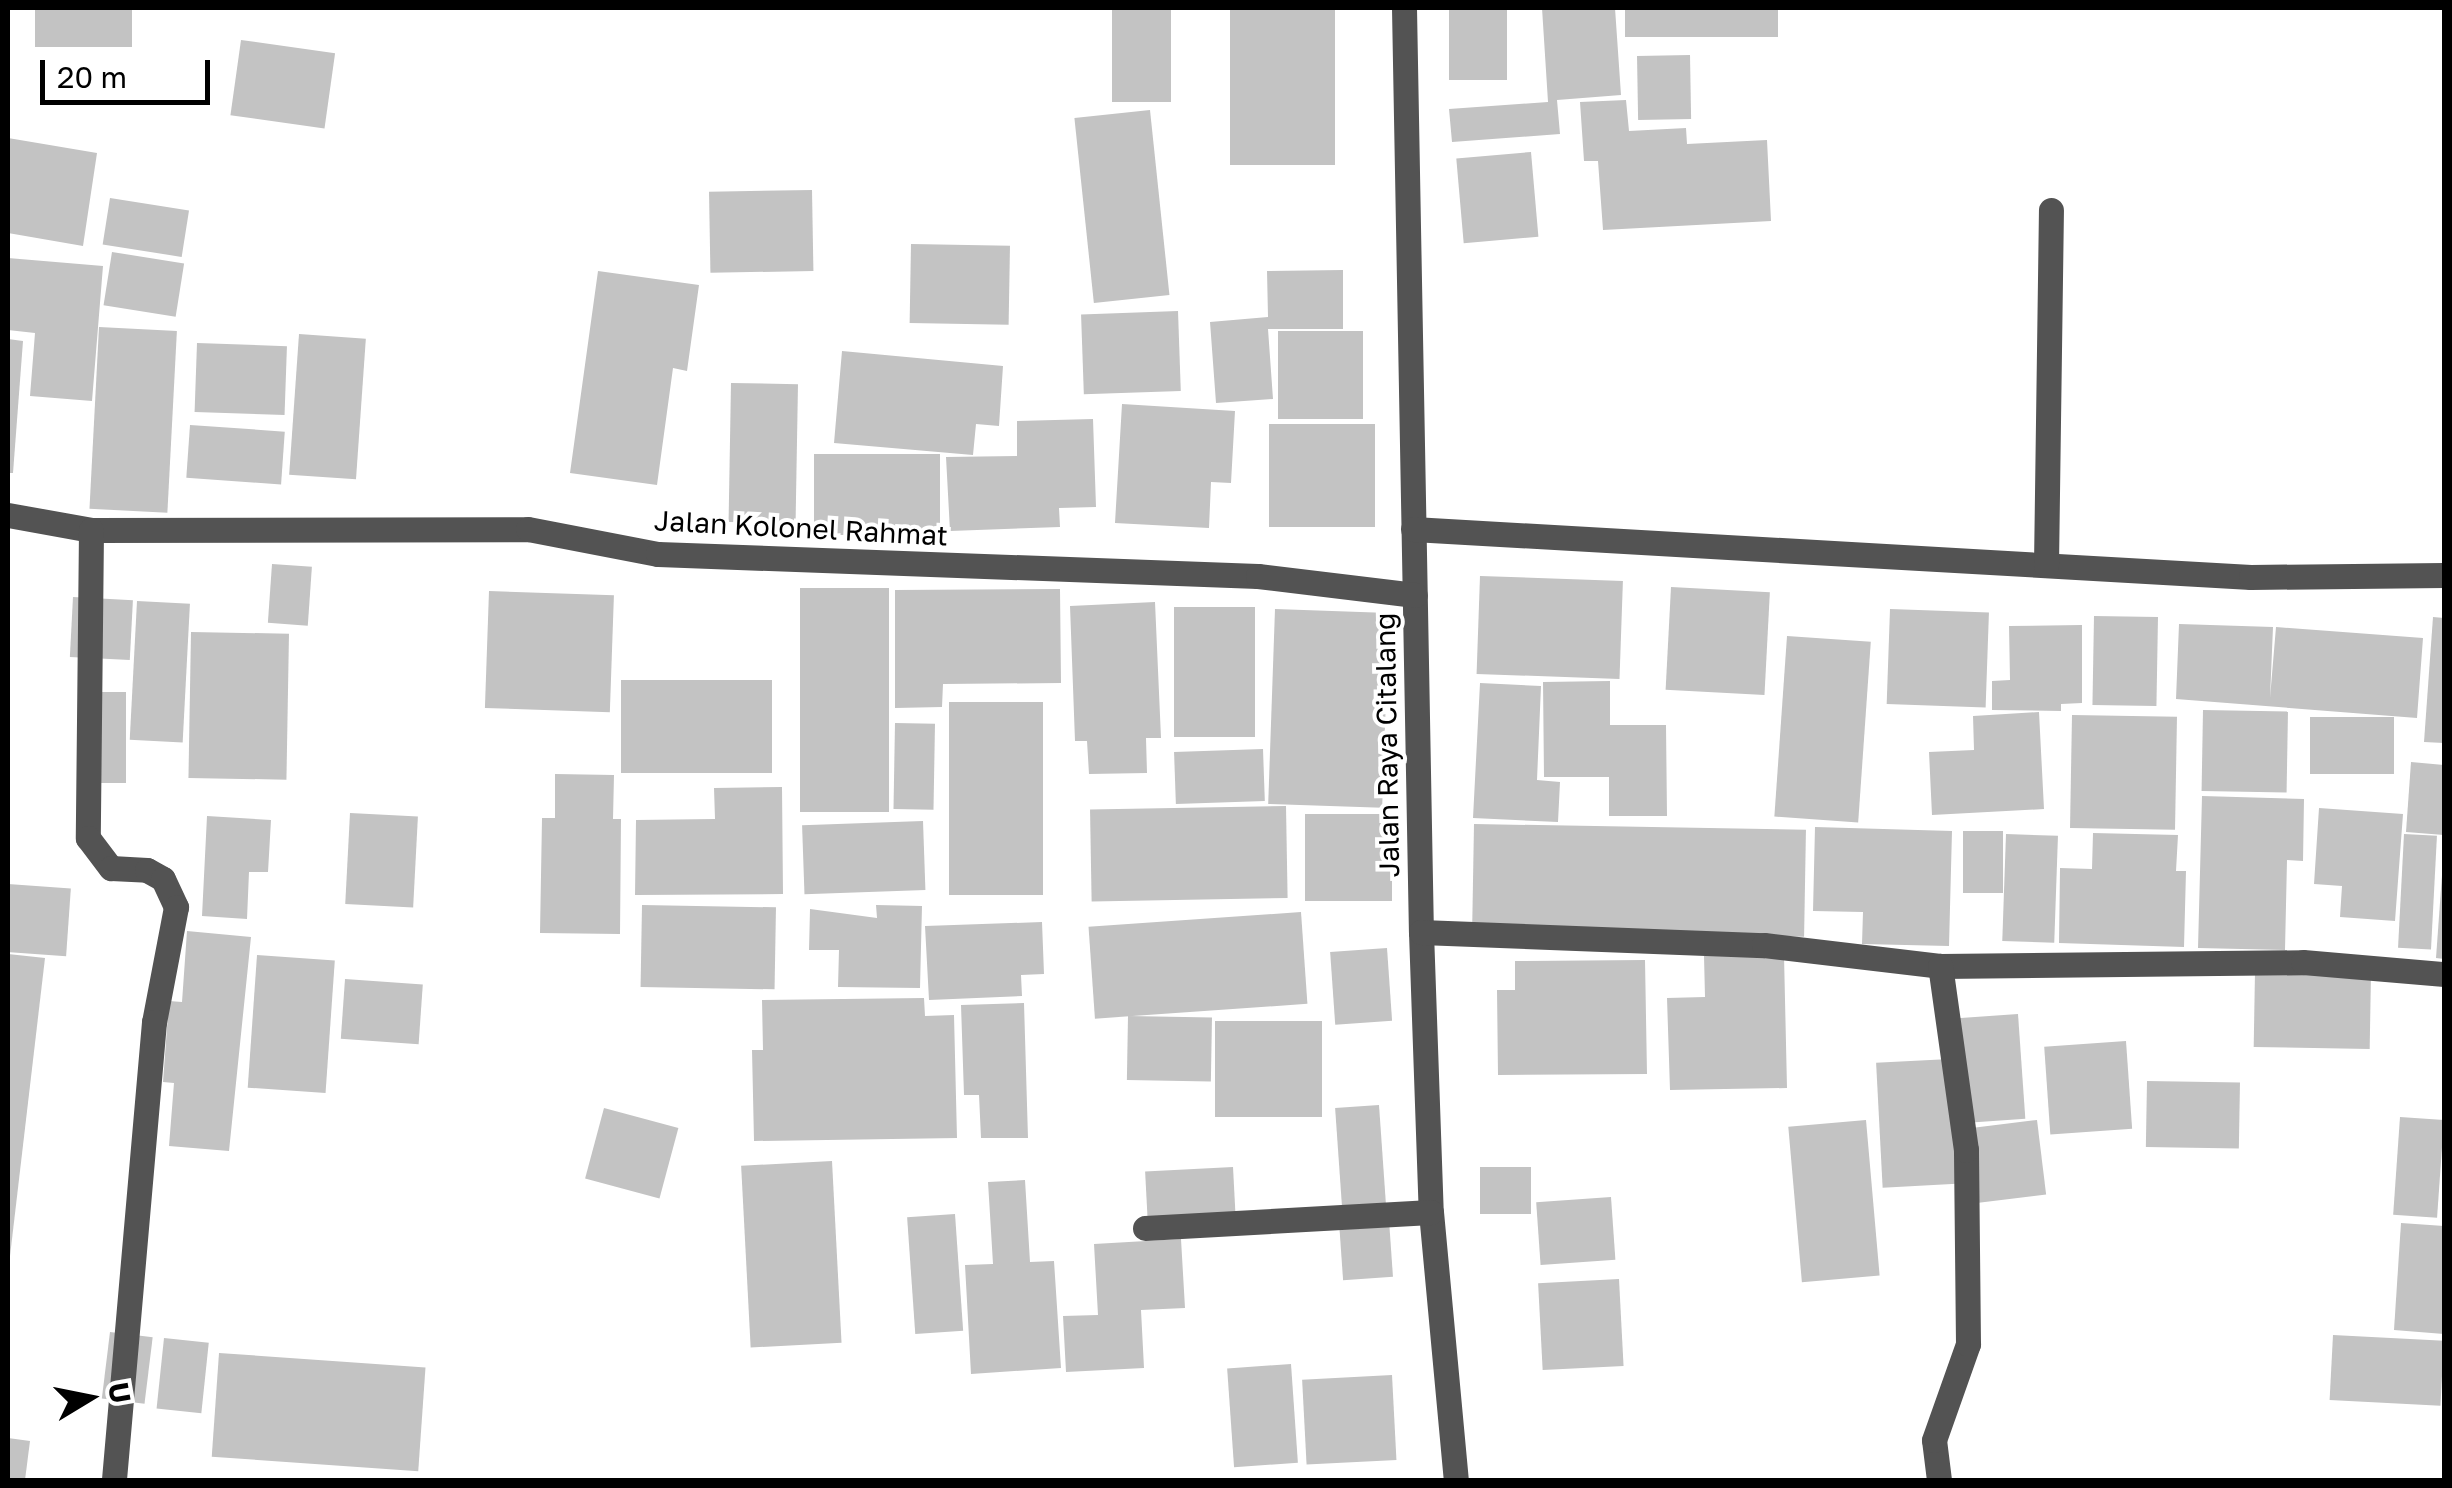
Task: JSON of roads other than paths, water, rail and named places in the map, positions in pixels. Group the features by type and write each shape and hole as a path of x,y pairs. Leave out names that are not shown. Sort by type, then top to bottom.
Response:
{"street":[{"name":"Jalan Raya Citalang","path":"1404,8 1421,932 1431,1212 1456,1480"},
{"path":"2046,565 2051,210"},
{"name":"Jalan Kolonel Rahmat","path":"8,515 90,530 528,529 658,554 1258,576 1414,595"},
{"path":"1412,529 2251,577 2444,576"},
{"path":"90,530 88,838 111,868 147,870 163,879 176,906 154,1022 114,1480"},
{"path":"1421,932 1764,944 1940,966 2303,962 2444,974"},
{"path":"1940,966 1966,1150 1968,1344 1934,1440 1940,1480"},
{"path":"1145,1228 1431,1212"}]}
